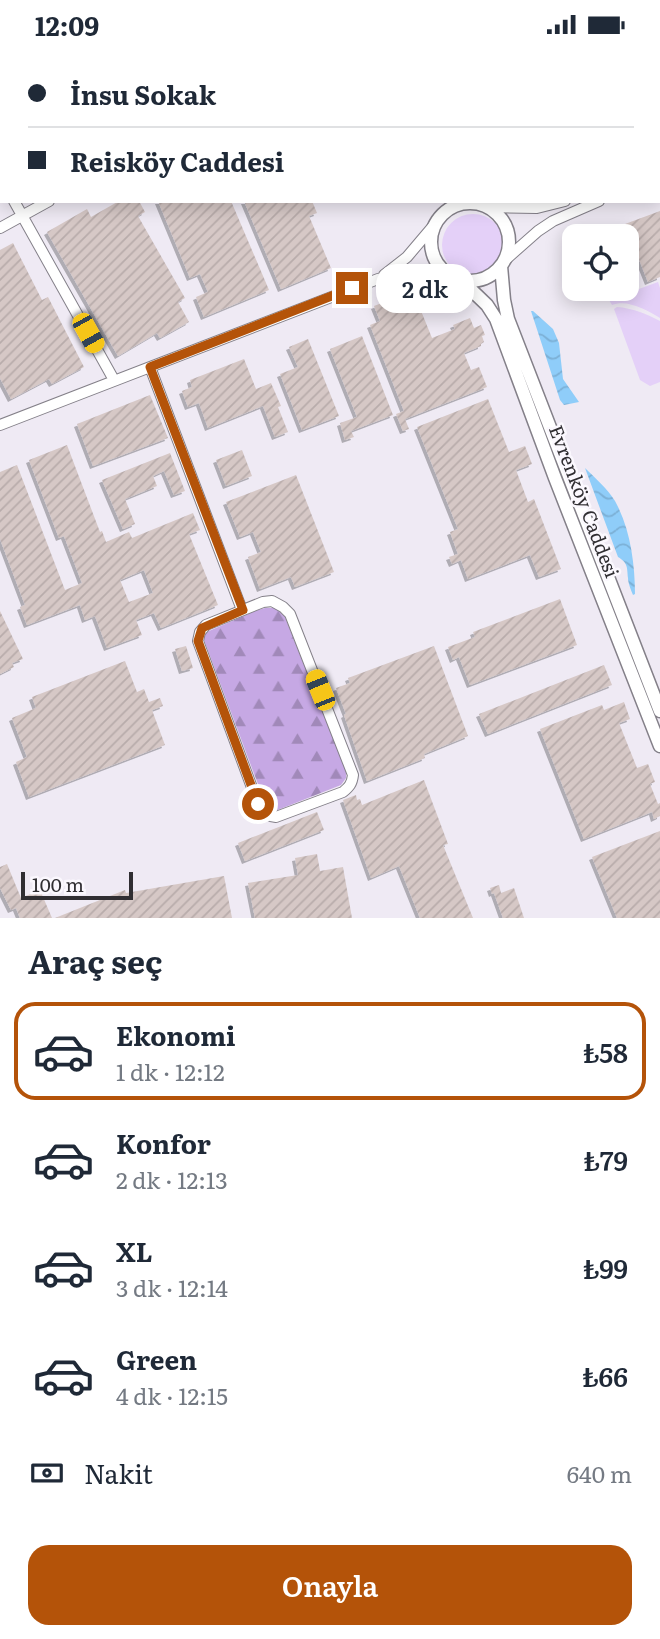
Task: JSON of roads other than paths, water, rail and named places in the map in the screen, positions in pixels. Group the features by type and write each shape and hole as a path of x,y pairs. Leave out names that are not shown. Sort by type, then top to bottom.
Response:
{"main road":[{"path":"442,203 430,242 432,254 442,270 458,279 470,281 492,274 503,264 509,250 508,231 502,219 483,204"},
{"path":"437,221 447,210 464,203"},
{"name":"Evrenköy Caddesi","path":"503,264 504,300 508,319 660,711"},
{"name":"Evrenköy Caddesi","path":"458,279 487,305 496,319 660,746"}],"street":[{"path":"15,203 114,380"},
{"path":"0,228 45,203"},
{"path":"483,204 537,208 557,203"},
{"path":"503,264 546,225 594,203"},
{"path":"378,279 407,257 437,221"},
{"path":"0,425 378,279 401,274 458,279"},
{"path":"150,367 243,610"},
{"path":"272,601 290,614 353,775 353,782 343,792 281,816 271,816 260,807 198,641 202,628 243,610 272,601"}],"water":[{"path":"531,311 553,329 559,343 563,379 579,402 564,405 560,400"},
{"path":"585,468 612,496 620,511 633,558 633,595 626,566 618,557"}]}
